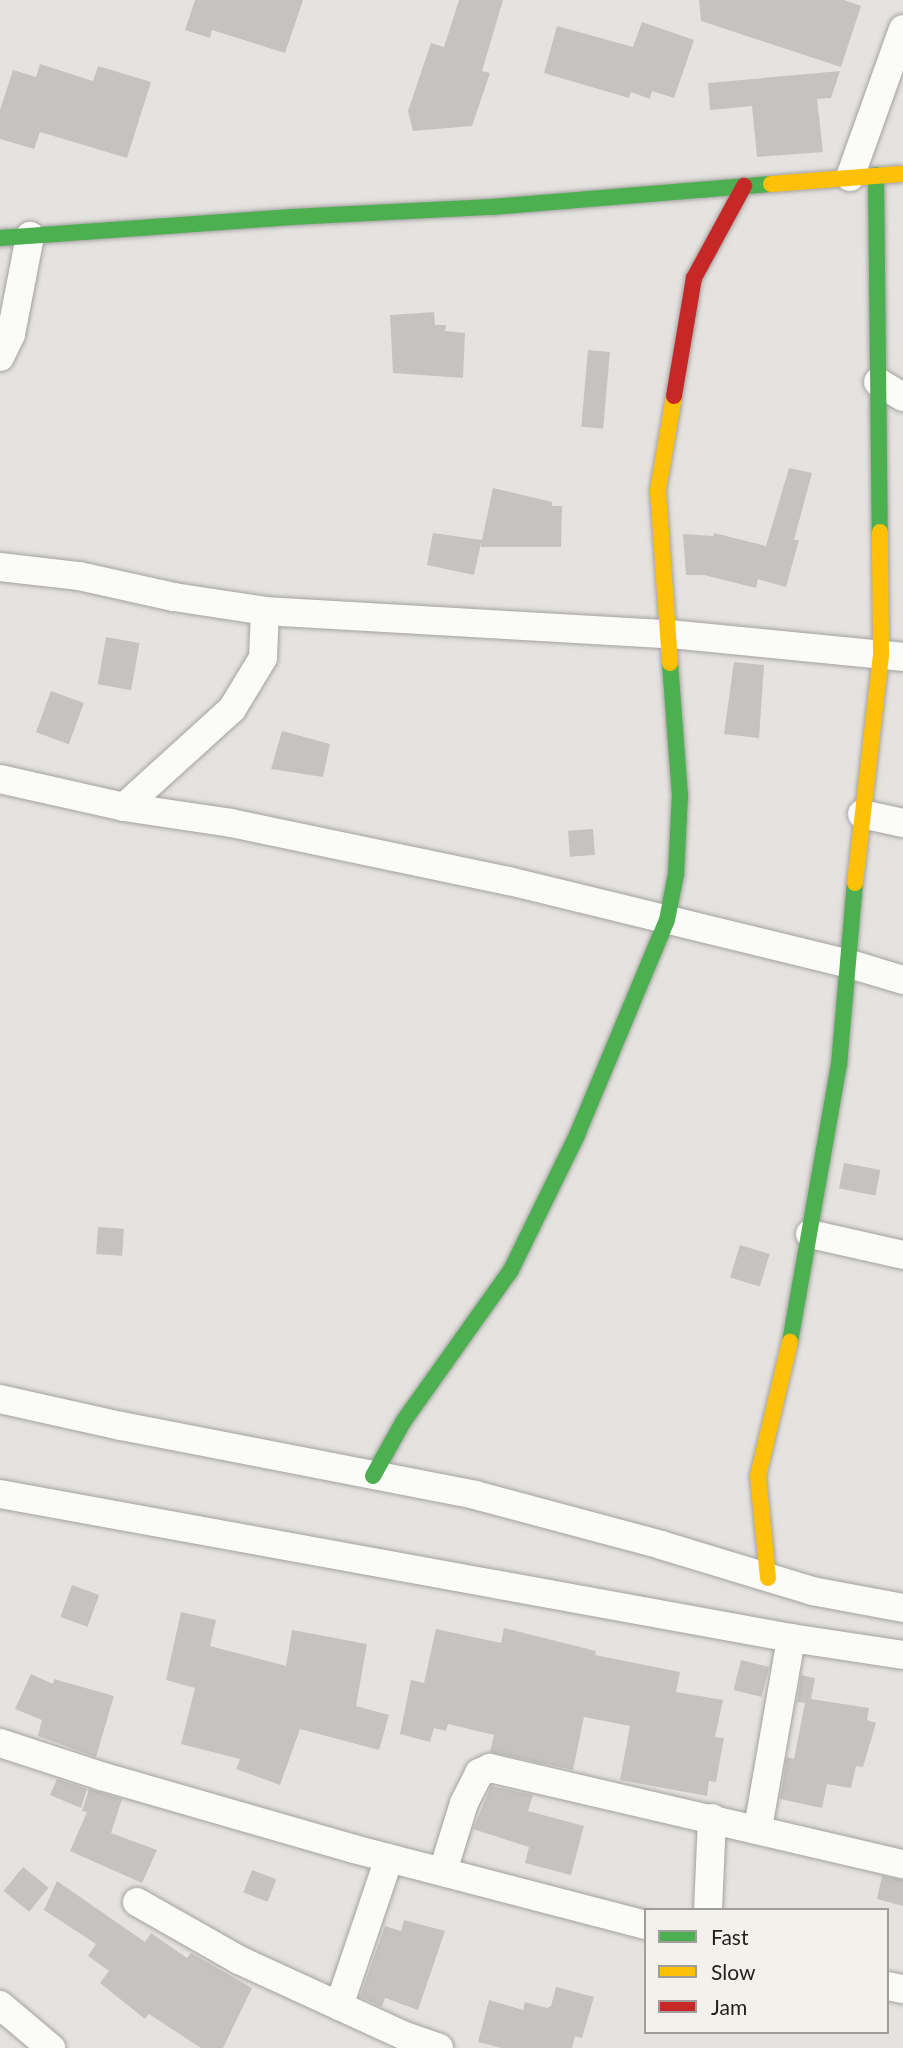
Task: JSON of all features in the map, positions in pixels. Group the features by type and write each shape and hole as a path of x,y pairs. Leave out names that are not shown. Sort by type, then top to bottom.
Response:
{"street":[{"path":"768,1578 758,1476 784,1375 839,1065 862,814 892,656 878,383 863,176 903,29"},
{"path":"0,238 492,207 903,174"},
{"path":"373,1476 403,1422 511,1270 577,1135 667,920 676,874 680,796 658,490 695,278 744,186"},
{"path":"0,357 11,334 30,236"},
{"path":"878,383 903,397"},
{"path":"0,567 79,576 174,597 265,611 670,634 892,656"},
{"path":"124,807 232,709 263,658 265,611"},
{"path":"0,779 124,807 231,823 443,867 903,979"},
{"path":"862,814 903,823"},
{"path":"810,1234 903,1255"},
{"path":"0,1399 475,1495 662,1545 812,1591 903,1608"},
{"path":"0,1494 791,1638 903,1655"},
{"path":"758,1828 791,1638"},
{"path":"0,1743 101,1776 389,1858 644,1924"},
{"path":"443,1871 464,1803 479,1773 489,1768 758,1828 903,1864"},
{"path":"708,1908 712,1818"},
{"path":"339,2006 389,1858"},
{"path":"136,1902 239,1960 439,2048"},
{"path":"0,2005 51,2048"}],"building":[{"path":"195,0 303,0 285,53 212,30 210,38 185,30"},
{"path":"459,0 503,0 482,71 490,73 472,126 413,131 408,111 431,43 444,47"},
{"path":"699,0 844,0 861,6 841,67 701,21"},
{"path":"642,22 694,40 674,98 652,91 650,99 631,92 629,98 544,73 557,26 633,47"},
{"path":"40,64 93,81 98,66 151,82 127,158 40,132 34,149 0,139 0,110 13,70 36,77"},
{"path":"840,71 831,98 817,99 823,152 757,157 752,106 710,110 708,83"},
{"path":"434,312 435,325 446,325 445,331 465,333 463,378 393,373 390,315"},
{"path":"588,350 610,352 603,429 581,427"},
{"path":"789,468 812,473 794,540 799,540 786,587 758,579 756,588 704,575 686,575 683,534 713,536 714,533 766,546"},
{"path":"493,488 552,502 552,506 562,506 561,547 481,547 481,543 474,575 427,565 433,533 482,540"},
{"path":"106,637 139,643 131,690 98,684"},
{"path":"734,662 764,665 759,738 724,734"},
{"path":"51,691 84,703 69,744 36,732"},
{"path":"282,731 330,744 323,777 271,769"},
{"path":"593,829 595,855 570,857 568,831"},
{"path":"844,1163 880,1170 875,1196 839,1189"},
{"path":"98,1227 124,1229 122,1256 96,1254"},
{"path":"740,1245 770,1254 760,1287 730,1278"},
{"path":"72,1585 99,1595 88,1627 60,1617"},
{"path":"181,1612 216,1620 210,1646 286,1666 292,1630 367,1644 356,1706 389,1715 379,1750 300,1729 280,1785 236,1769 240,1759 181,1744 195,1688 166,1680"},
{"path":"504,1628 596,1651 595,1655 680,1672 676,1692 723,1700 715,1737 724,1738 716,1782 709,1781 707,1796 620,1780 630,1726 584,1717 573,1770 490,1752 494,1735 448,1724 446,1731 434,1728 430,1742 400,1734 411,1680 424,1683 436,1629 501,1643"},
{"path":"741,1660 769,1667 762,1697 734,1690"},
{"path":"31,1674 53,1684 54,1679 114,1696 96,1757 38,1736 42,1720 15,1709"},
{"path":"801,1675 815,1678 811,1699 869,1708 867,1720 876,1723 863,1767 856,1766 851,1788 827,1784 822,1808 780,1799 787,1757 794,1759 805,1703 797,1702"},
{"path":"57,1779 87,1789 81,1808 50,1795"},
{"path":"491,1786 533,1795 528,1811 584,1826 571,1875 525,1863 529,1847 473,1829"},
{"path":"89,1789 122,1799 111,1833 157,1850 142,1883 70,1851 87,1812 82,1811"},
{"path":"23,1867 49,1888 29,1912 3,1891"},
{"path":"252,1870 276,1879 268,1902 243,1892"},
{"path":"882,1876 903,1880 903,1906 877,1899"},
{"path":"57,1881 145,1942 151,1933 187,1958 191,1953 252,1988 223,2048 201,2048 149,2014 145,2019 100,1983 109,1971 88,1956 96,1944 44,1910"},
{"path":"404,1920 445,1931 418,2010 385,1998 382,2007 360,1997 385,1926 401,1931"},
{"path":"556,1987 594,1997 582,2038 575,2036 572,2048 501,2048 478,2042 489,2000 523,2010 525,2002 547,2008 551,2006"}],"traffic: fast":[{"path":"876,175 880,532"},
{"path":"0,238 292,217 492,207 771,184"},
{"path":"373,1476 403,1422 511,1270 577,1135 667,920 676,874 680,796 670,663"},
{"path":"790,1342 839,1065 855,883"}],"traffic: slow":[{"path":"771,184 901,174"},
{"path":"670,663 658,490 674,396"},
{"path":"855,883 881,654 880,532"},
{"path":"768,1578 758,1476 790,1342"}],"traffic: jam":[{"path":"674,396 694,278 744,186"}]}
